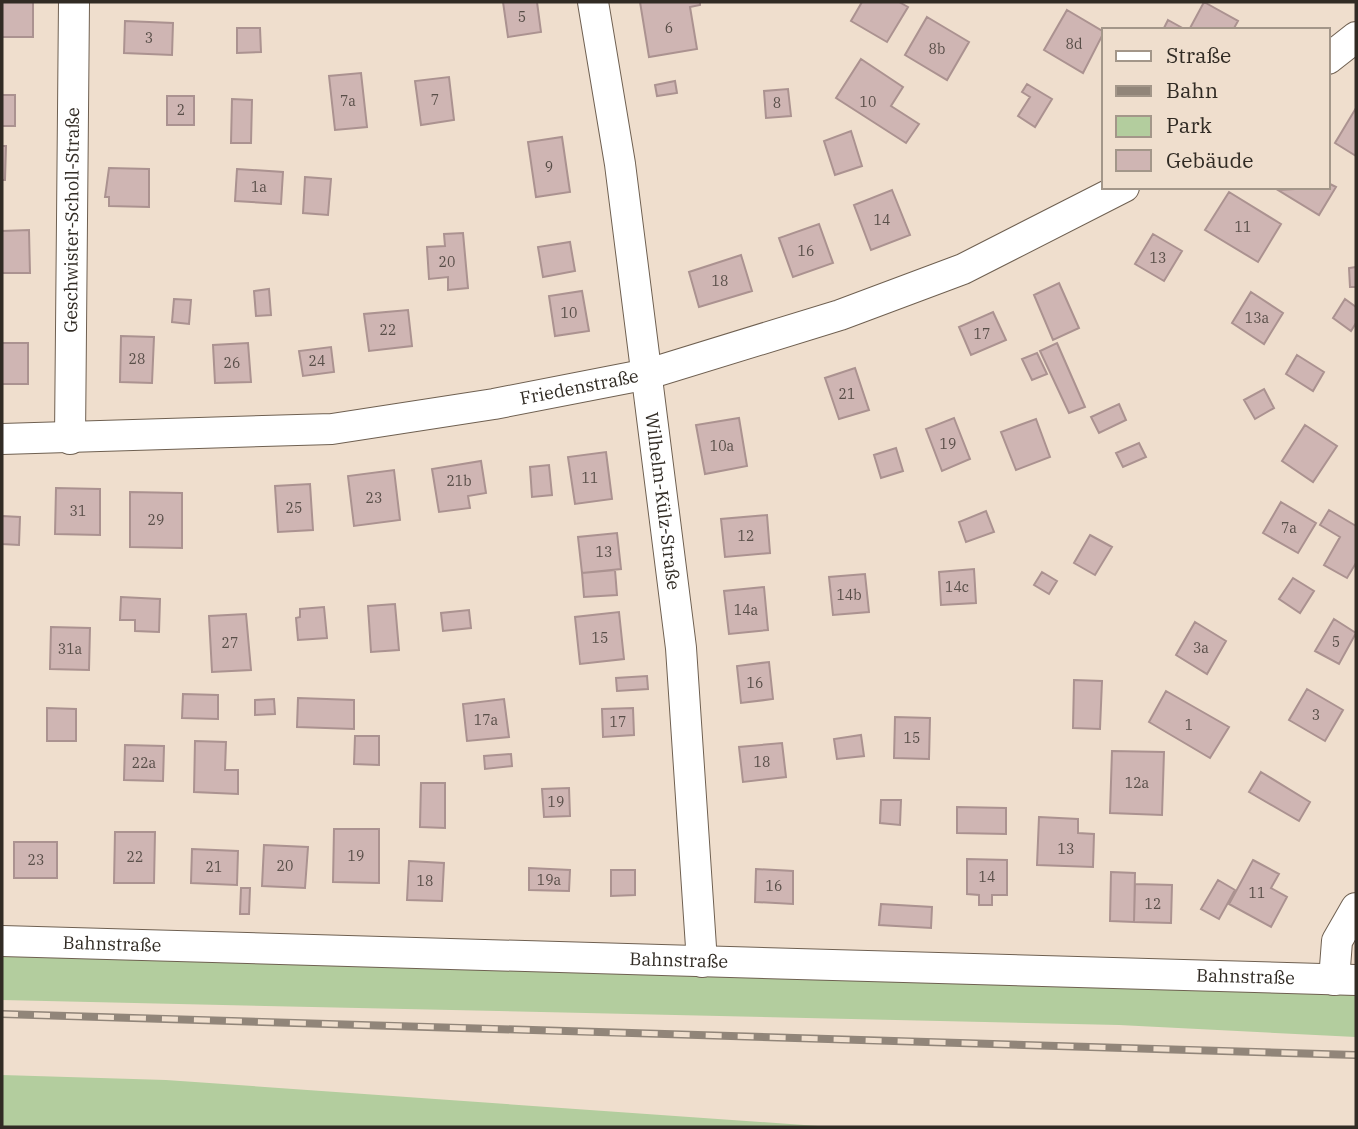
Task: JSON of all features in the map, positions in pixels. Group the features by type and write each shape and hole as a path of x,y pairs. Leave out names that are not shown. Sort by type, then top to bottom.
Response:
{"street":[{"name":"Geschwister-Scholl-Straße","path":"70,439 74,2"},
{"name":"Wilhelm-Külz-Straße","path":"593,2 620,164 681,648 702,962"},
{"path":"1330,57 1356,37"},
{"name":"Friedenstraße","path":"2,439 332,429 494,404 648,374 840,315 963,269 1120,189"},
{"path":"1345,980 1337,941 1356,908"},
{"name":"Bahnstraße","path":"2,942 1345,980"}],"green space":[{"path":"2,952 1356,992 1356,1037 1119,1025 2,1000"},
{"path":"2,1075 166,1080 832,1127 2,1127"}],"building":[{"path":"2,2 33,2 33,37 2,37"},
{"path":"503,2 537,2 541,32 508,37"},
{"path":"640,2 700,2 700,5 690,7 697,49 649,57"},
{"path":"862,2 899,2 908,7 887,42 851,21"},
{"path":"1204,2 1238,21 1234,28 1190,28"},
{"path":"1067,10 1102,31 1083,73 1044,50"},
{"path":"927,17 969,42 947,80 905,55"},
{"path":"1168,20 1182,28 1164,28"},
{"path":"125,21 173,23 172,55 124,53"},
{"path":"237,28 260,28 261,52 237,53"},
{"path":"861,59 903,87 891,106 919,124 906,143 836,98"},
{"path":"361,73 367,127 335,130 329,76"},
{"path":"449,77 454,120 421,125 415,81"},
{"path":"675,81 677,93 657,96 655,85"},
{"path":"1027,84 1052,99 1035,127 1018,116 1030,97 1022,92"},
{"path":"788,89 791,116 766,118 764,91"},
{"path":"2,95 15,95 15,126 2,126"},
{"path":"167,96 194,96 194,125 167,125"},
{"path":"232,99 252,100 251,143 231,143"},
{"path":"1356,108 1356,156 1335,143"},
{"path":"851,131 862,166 835,175 824,141"},
{"path":"562,137 570,192 536,197 528,142"},
{"path":"2,146 6,146 5,180 2,180"},
{"path":"109,168 149,169 149,207 109,206 109,197 105,197"},
{"path":"237,169 283,172 281,204 235,201"},
{"path":"305,177 331,179 328,215 303,213"},
{"path":"1330,184 1336,187 1319,215 1278,190 1330,189"},
{"path":"892,190 910,235 871,250 854,205"},
{"path":"1229,192 1281,224 1258,262 1205,230"},
{"path":"819,224 833,263 793,277 779,238"},
{"path":"29,230 30,273 2,273 2,231"},
{"path":"463,233 468,288 448,290 448,277 429,279 427,247 445,246 444,234"},
{"path":"1153,234 1182,251 1164,281 1135,264"},
{"path":"570,242 575,271 543,277 538,247"},
{"path":"741,255 752,291 699,307 689,272"},
{"path":"1356,267 1356,287 1350,287 1349,268"},
{"path":"1059,283 1079,328 1053,340 1034,295"},
{"path":"269,289 271,315 256,316 254,291"},
{"path":"582,291 589,331 555,336 549,296"},
{"path":"1251,292 1283,313 1264,344 1232,323"},
{"path":"174,299 191,300 189,324 172,322"},
{"path":"1345,299 1356,307 1356,323 1351,331 1333,318"},
{"path":"408,310 412,346 369,351 364,314"},
{"path":"993,312 1006,340 971,355 959,327"},
{"path":"121,336 154,337 152,383 120,382"},
{"path":"2,343 28,343 28,384 2,384"},
{"path":"248,343 251,382 215,383 213,345"},
{"path":"1057,343 1085,407 1069,413 1040,351"},
{"path":"331,347 334,372 303,376 299,351"},
{"path":"1037,353 1047,374 1032,380 1022,359"},
{"path":"1297,355 1324,372 1313,391 1286,374"},
{"path":"855,368 869,410 839,419 825,378"},
{"path":"1264,389 1274,408 1255,419 1244,400"},
{"path":"1119,404 1126,420 1099,433 1091,417"},
{"path":"739,418 747,466 705,474 696,425"},
{"path":"954,418 970,459 942,471 926,429"},
{"path":"1036,419 1050,457 1016,470 1001,432"},
{"path":"1305,425 1337,446 1313,482 1282,461"},
{"path":"1139,443 1146,457 1123,467 1116,453"},
{"path":"896,448 903,471 881,478 874,455"},
{"path":"606,452 612,499 575,504 568,457"},
{"path":"481,461 486,493 468,496 470,508 439,512 432,469"},
{"path":"549,465 552,495 532,497 530,467"},
{"path":"394,470 400,520 354,526 348,476"},
{"path":"310,484 313,530 278,532 275,486"},
{"path":"56,488 100,489 100,535 55,534"},
{"path":"130,492 182,493 182,548 130,547"},
{"path":"1281,502 1316,523 1298,553 1263,533"},
{"path":"1329,510 1356,526 1356,563 1347,578 1324,565 1340,537 1320,525"},
{"path":"986,511 994,532 966,542 959,522"},
{"path":"767,515 770,553 725,557 721,519"},
{"path":"2,516 20,517 19,545 2,544"},
{"path":"617,533 621,569 582,573 578,537"},
{"path":"1090,535 1112,547 1095,575 1074,563"},
{"path":"974,569 976,603 941,605 939,572"},
{"path":"615,570 617,595 584,597 582,573"},
{"path":"1042,572 1057,581 1049,594 1034,585"},
{"path":"865,574 869,612 833,615 829,577"},
{"path":"1293,578 1314,591 1300,613 1279,599"},
{"path":"764,587 768,630 729,634 724,591"},
{"path":"121,597 160,599 159,632 135,631 135,620 120,620"},
{"path":"395,604 399,650 371,652 368,606"},
{"path":"324,607 327,638 298,640 296,618 300,617 300,609"},
{"path":"469,610 471,628 443,631 441,613"},
{"path":"619,612 624,659 580,664 575,617"},
{"path":"246,614 251,670 212,672 209,616"},
{"path":"1334,619 1356,633 1339,664 1315,651"},
{"path":"1195,622 1226,641 1207,674 1176,655"},
{"path":"51,627 90,628 89,670 50,669"},
{"path":"769,662 773,699 741,703 737,666"},
{"path":"647,676 648,689 617,691 616,678"},
{"path":"1074,680 1102,681 1100,729 1073,728"},
{"path":"1307,689 1343,710 1325,741 1289,720"},
{"path":"1166,691 1229,727 1210,758 1149,722"},
{"path":"183,694 218,695 218,719 182,718"},
{"path":"298,698 354,700 354,729 297,727"},
{"path":"274,699 275,714 255,715 255,700"},
{"path":"504,699 509,737 467,741 463,704"},
{"path":"47,708 76,709 76,741 47,741"},
{"path":"633,708 634,735 603,737 602,709"},
{"path":"895,717 930,718 929,759 894,758"},
{"path":"861,735 864,756 837,759 834,739"},
{"path":"355,736 379,736 379,765 354,764"},
{"path":"195,741 226,742 225,770 238,770 238,794 194,792"},
{"path":"782,743 786,777 743,782 739,747"},
{"path":"125,745 164,746 163,781 124,780"},
{"path":"1112,751 1164,752 1162,815 1110,813"},
{"path":"511,754 512,766 485,769 484,756"},
{"path":"1261,772 1310,802 1299,821 1249,792"},
{"path":"421,783 445,783 445,828 420,827"},
{"path":"569,788 570,816 544,817 542,789"},
{"path":"881,800 901,800 900,825 880,823"},
{"path":"957,807 1006,808 1006,834 957,833"},
{"path":"1039,817 1078,819 1078,833 1094,834 1093,867 1037,865"},
{"path":"334,829 379,829 379,883 333,882"},
{"path":"115,832 155,832 154,883 114,883"},
{"path":"14,842 57,842 57,878 14,878"},
{"path":"264,845 308,847 305,888 262,886"},
{"path":"192,849 238,851 237,885 191,883"},
{"path":"967,859 1007,860 1007,895 992,895 992,905 979,905 979,895 967,894"},
{"path":"1253,860 1279,874 1271,888 1287,897 1271,927 1229,904"},
{"path":"409,861 444,863 442,901 407,900"},
{"path":"529,868 570,870 569,891 529,890"},
{"path":"756,869 793,871 793,904 755,902"},
{"path":"611,870 635,870 635,895 611,896"},
{"path":"1111,872 1135,873 1134,922 1110,921"},
{"path":"1218,880 1235,890 1219,919 1201,909"},
{"path":"1135,884 1172,885 1171,923 1134,922"},
{"path":"241,888 250,888 249,914 240,914"},
{"path":"881,904 932,907 931,928 879,925"}],"railway":[{"path":"2,1014 1356,1055"}]}
